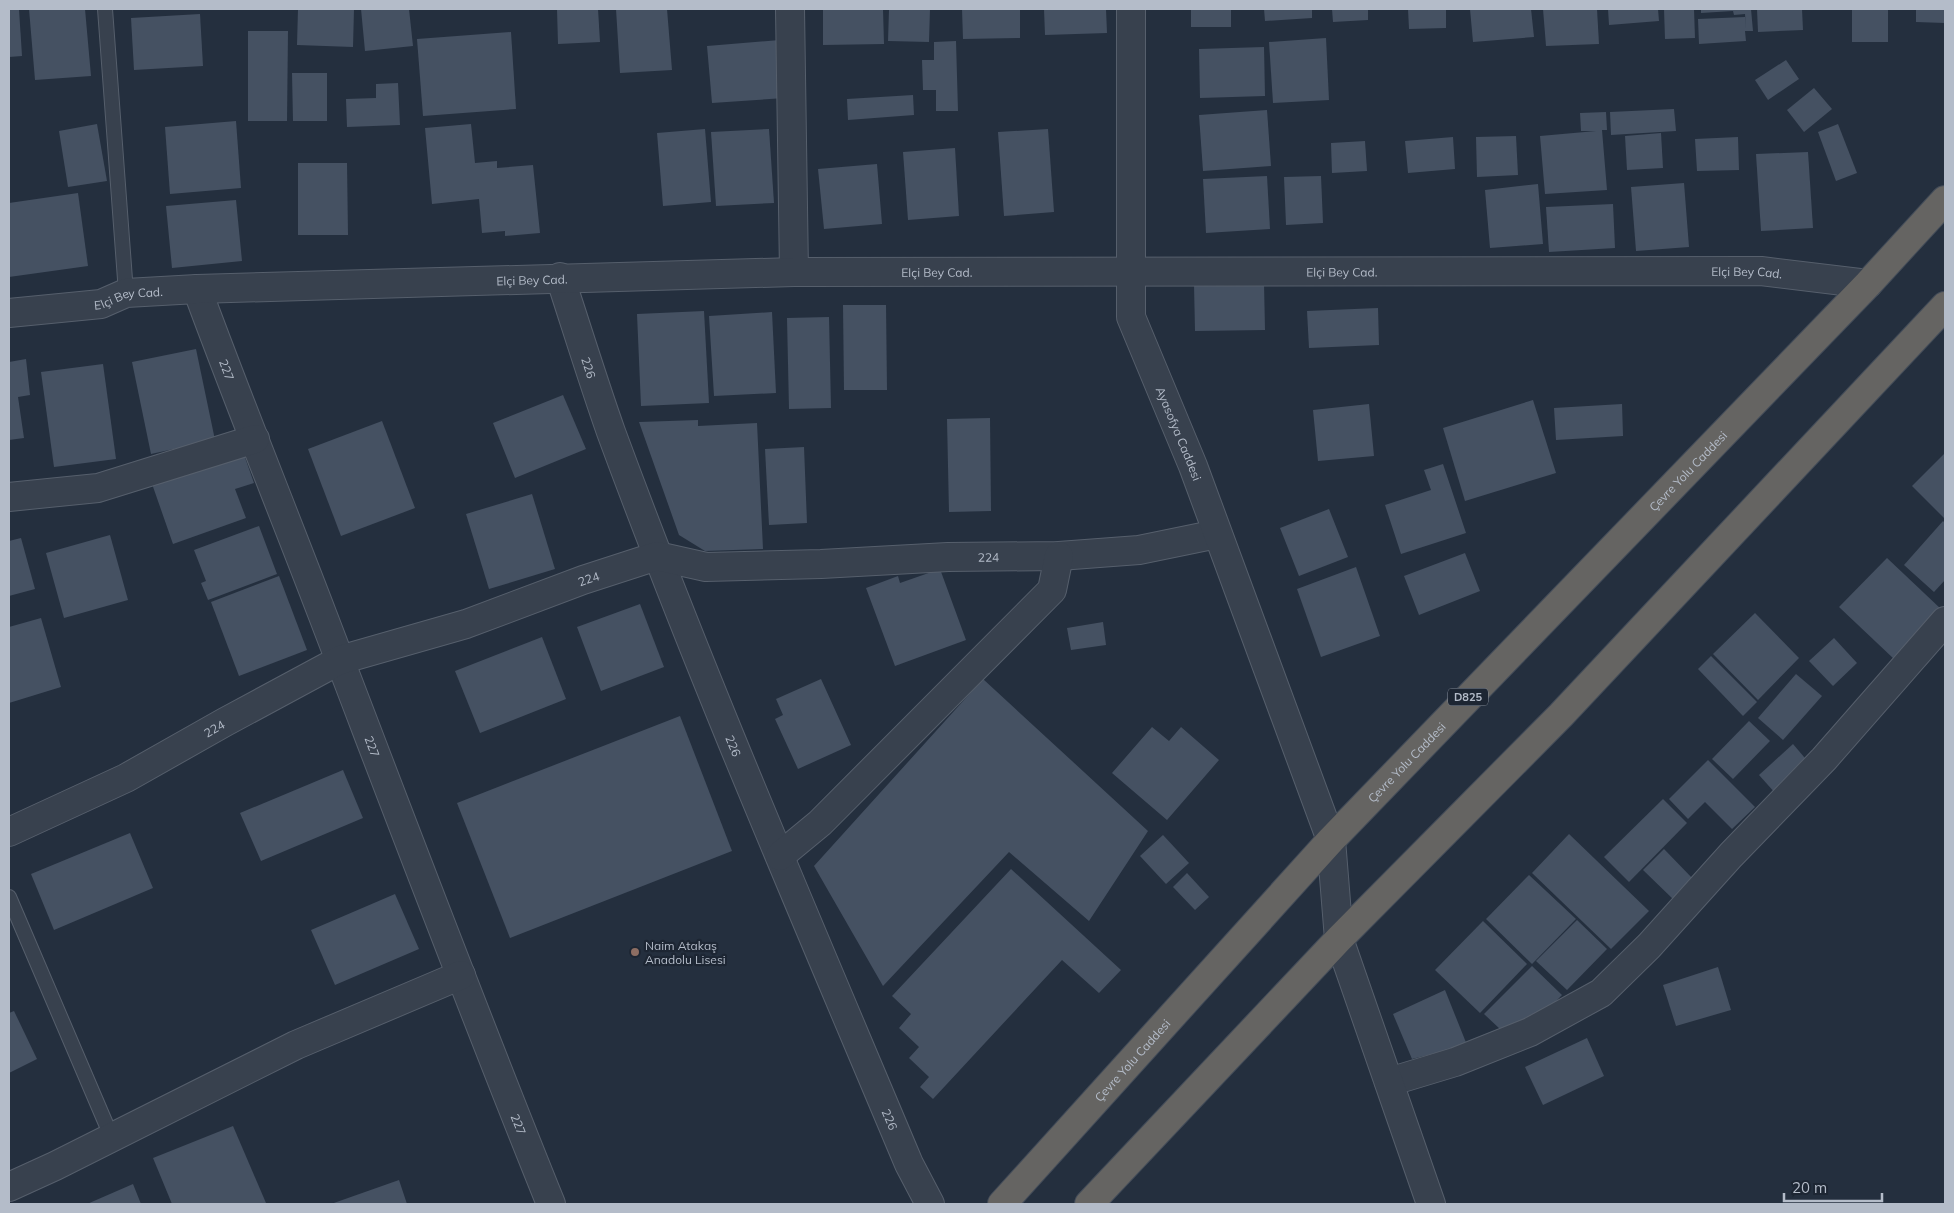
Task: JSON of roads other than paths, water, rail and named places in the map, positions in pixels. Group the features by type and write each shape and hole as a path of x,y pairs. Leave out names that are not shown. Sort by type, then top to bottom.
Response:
{"highway":[{"name":"Çevre Yolu Caddesi","path":"1002,1204 1331,840 1868,284 1945,200"},
{"path":"1090,1204 1338,939 1561,715 1945,306"}],"street":[{"path":"790,9 794,272"},
{"name":"Ayasofya Caddesi","path":"1131,9 1131,317 1193,466 1331,840 1338,939 1390,1082 1431,1204"},
{"name":"Elçi Bey Cad.","path":"9,313 101,304 126,293 197,289 560,277 794,272 1761,270 1868,284"},
{"name":"226","path":"560,277 610,429 657,556 780,856 906,1155 930,1204"},
{"name":"227","path":"197,289 232,386 255,439 551,1204"},
{"path":"9,497 98,488 255,439"},
{"name":"224","path":"9,832 126,778 340,660 466,624 583,580 657,556 706,567 821,564 948,557 1059,556 1139,550 1218,534"},
{"path":"780,856 820,823 1052,590 1059,556"},
{"path":"1390,1082 1456,1062 1530,1032 1601,993 1649,946 1731,855 1824,759 1945,620"},
{"path":"9,1187 112,1138 296,1045 461,975"}],"lane":[{"path":"105,9 126,293"},
{"path":"9,897 112,1138"}],"place":[{"name":"Naim Atakaş Anadolu Lisesi","path":"635,952"}]}
